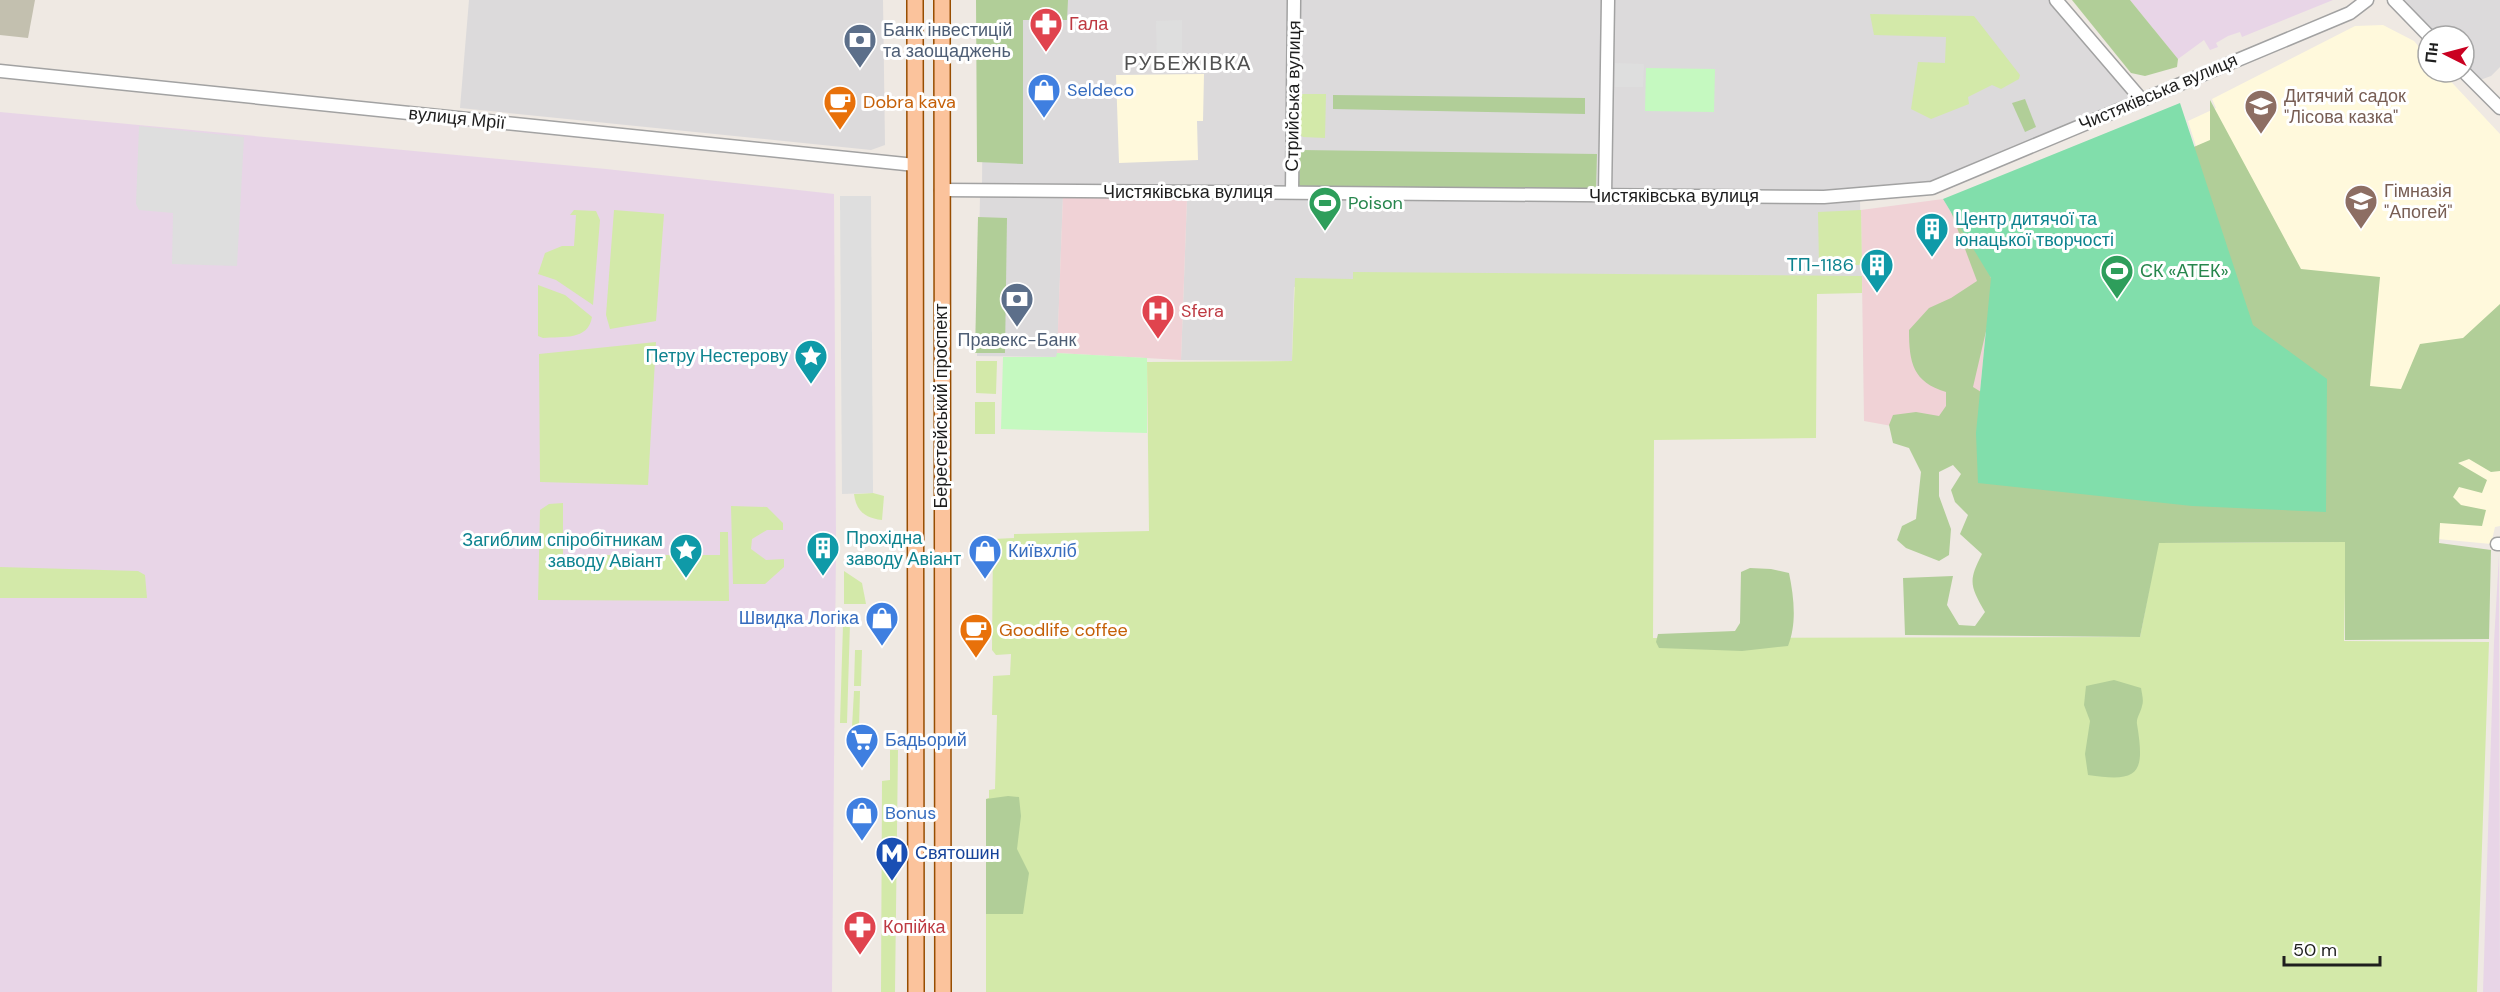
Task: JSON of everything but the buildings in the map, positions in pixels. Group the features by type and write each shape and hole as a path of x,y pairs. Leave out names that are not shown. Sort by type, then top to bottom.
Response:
{"main road":[{"name":"Берестейський проспект","path":"915,0 916,992"},
{"name":"Берестейський проспект","path":"942,0 943,992"}],"street":[{"name":"Стрийська вулиця","path":"1292,192 1294,0"},
{"path":"1605,196 1608,0"},
{"path":"2056,0 2141,99"},
{"name":"Чистяківська вулиця","path":"941,190 1824,197 1932,188 2350,13 2367,0"},
{"path":"2394,0 2417,24"},
{"name":"вулиця Мрії","path":"0,71 915,165"},
{"path":"2476,84 2500,108"}],"shaded area":[{"path":"0,0 35,0 28,38 0,35"},
{"path":"469,0 883,0 885,145 871,150 460,108"},
{"path":"984,0 1289,0 1287,185 1285,189 982,184"},
{"path":"1298,0 1603,0 1600,189 1596,193 1298,189 1295,187"},
{"path":"1612,0 2052,0 2130,96 2127,100 1928,184 1813,192 1611,192"},
{"path":"2130,0 2333,0 2242,37 2240,32 2228,36 2216,43 2218,47 2210,50 2204,40 2178,59"},
{"path":"2401,0 2500,0 2500,67 2491,76 2480,80 2476,76 2476,24 2425,24"},
{"path":"1182,20 1182,63 1157,63 1156,21"},
{"name":"Гімназія \"Апогей\"","path":"2383,25 2414,41 2416,43 2416,84 2453,84 2500,134 2500,526 2495,527 2491,544 2438,539 2253,325 2188,121 2216,108 2212,99 2355,26"},
{"path":"1615,63 1644,64 1643,87 1615,87"},
{"path":"1204,74 1203,121 1197,121 1198,160 1119,163 1116,75"},
{"path":"0,112 606,169 834,194 836,543 832,992 0,992"},
{"path":"139,126 244,137 237,266 172,264 173,213 139,210 136,204"},
{"path":"980,195 1063,196 1057,357 977,356"},
{"path":"840,196 871,196 873,493 842,494"},
{"path":"1063,196 1187,198 1181,360 1057,353"},
{"path":"1187,198 1860,199 1862,293 1294,287 1292,361 1181,360"},
{"path":"1943,199 1991,278 1976,433 1914,430 1864,421 1861,210"},
{"path":"2499,555 2500,992 2483,992 2494,642"}],"green space":[{"path":"976,0 1068,0 1067,20 1023,20 1023,164 977,162"},
{"path":"2072,0 2130,0 2178,59 2177,67 2145,76 2131,73"},
{"path":"1870,14 1974,16 2020,75 2019,79 2001,89 1992,85 1968,97 1969,104 1931,119 1911,109 1918,62 1945,63 1946,37 1874,35"},
{"path":"1646,68 1715,69 1714,112 1645,111"},
{"path":"1301,94 1326,94 1325,138 1303,137 1297,132 1297,99"},
{"path":"1333,95 1585,98 1585,114 1333,109"},
{"path":"2025,99 2036,127 2025,132 2012,103"},
{"path":"2210,100 2301,269 2380,277 2370,386 2401,389 2420,344 2463,338 2500,304 2500,471 2491,472 2469,459 2458,463 2487,480 2482,493 2459,487 2453,497 2461,505 2486,510 2482,526 2440,523 2439,543 2491,550 2489,639 2345,640 2345,542 2159,543 2140,637 1905,635 1903,578 1953,576 1947,605 1959,625 1975,626 1985,612 1976,596 1973,583 1974,571 1982,554 1960,534 1968,515 1955,502 1951,490 1961,474 1953,465 1939,472 1939,496 1951,529 1949,555 1939,561 1906,548 1897,540 1902,526 1916,519 1921,472 1909,448 1893,443 1889,425 1893,415 1916,412 1939,416 1946,406 1946,392 1926,383 1915,370 1910,352 1909,330 1929,308 1951,298 1977,281 1947,201 1966,192 2006,330 1987,327 1973,387 1986,395 2182,152 2210,140"},
{"name":"СК «АТЕК»","path":"2180,103 2253,325 2327,379 2326,512 2192,506 1978,483 1976,433 1991,278 1943,199"},
{"path":"1300,150 1597,154 1596,189 1302,187 1299,185"},
{"path":"574,210 596,211 600,220 593,305 556,280 538,274 545,253 562,246 574,246 576,215 570,215"},
{"path":"614,210 664,214 656,321 610,329 606,315"},
{"path":"1861,210 1862,265 1819,265 1818,212"},
{"path":"978,217 1007,218 1005,353 975,353"},
{"path":"1353,272 1862,276 1862,293 1817,294 1816,438 1654,440 1653,638 2140,637 2158,543 2346,542 2344,641 2489,642 2477,992 986,992 986,799 989,798 989,790 995,789 997,715 992,715 993,676 1010,675 1011,654 996,655 992,650 993,539 1014,538 1014,534 1149,531 1147,362 1292,361 1295,278 1353,279"},
{"path":"538,285 565,295 592,317 590,325 574,336 543,338 538,336"},
{"path":"656,342 648,485 540,482 539,354"},
{"path":"1057,353 1147,358 1147,433 1001,429 1003,357 1056,357"},
{"path":"976,361 997,361 996,394 976,393"},
{"path":"975,402 995,402 995,434 975,434"},
{"path":"873,493 884,496 882,520 862,513 855,500 854,494"},
{"path":"563,503 563,566 577,566 577,555 720,555 720,532 728,532 729,601 538,600 540,510 549,504"},
{"path":"731,506 767,507 783,523 783,530 767,530 752,539 751,549 766,560 784,559 784,567 765,584 733,584"},
{"path":"0,567 138,571 145,575 147,598 0,598"},
{"path":"1750,568 1789,573 1794,610 1793,629 1788,646 1742,651 1659,648 1656,642 1658,634 1735,631 1740,623 1741,572"},
{"path":"844,571 862,583 866,604 844,604"},
{"path":"850,622 847,723 840,723 843,625"},
{"path":"855,650 862,650 861,686 854,686"},
{"path":"2114,680 2141,688 2143,704 2137,722 2139,764 2135,771 2119,777 2088,775 2085,754 2090,721 2084,705 2086,686"},
{"path":"854,691 860,691 859,727 852,727"},
{"path":"890,750 898,750 895,992 881,992 882,781 890,780"},
{"path":"1019,797 1021,816 1017,849 1029,873 1023,914 986,914 986,799"}],"place":[{"name":"Гала","path":"1046,53"},
{"name":"Банк інвестицій та заощаджень","path":"860,69"},
{"name":"Seldeco","path":"1044,119"},
{"name":"Dobra kava","path":"840,131"},
{"name":"Дитячий садок \"Лісова казка\"","path":"2261,135"},
{"name":"Гімназія \"Апогей\"","path":"2361,230"},
{"name":"Poison","path":"1325,232"},
{"name":"Центр дитячої та юнацької творчості","path":"1932,258"},
{"name":"ТП-1186","path":"1877,294"},
{"name":"СК «АТЕК»","path":"2117,300"},
{"name":"Правекс-Банк","path":"1017,328"},
{"name":"Sfera","path":"1158,340"},
{"name":"Петру Нестерову","path":"811,385"},
{"name":"Прохідна заводу Авіант","path":"823,577"},
{"name":"Загиблим спіробітникам заводу Авіант","path":"686,579"},
{"name":"Київхліб","path":"985,580"},
{"name":"Швидка Логіка","path":"882,647"},
{"name":"Goodlife coffee","path":"976,659"},
{"name":"Бадьорий","path":"862,769"},
{"name":"Bonus","path":"862,842"},
{"name":"Святошин","path":"892,882"},
{"name":"Копійка","path":"860,956"}],"district":[{"name":"РУБЕЖІВКА","path":"1188,63"}]}
